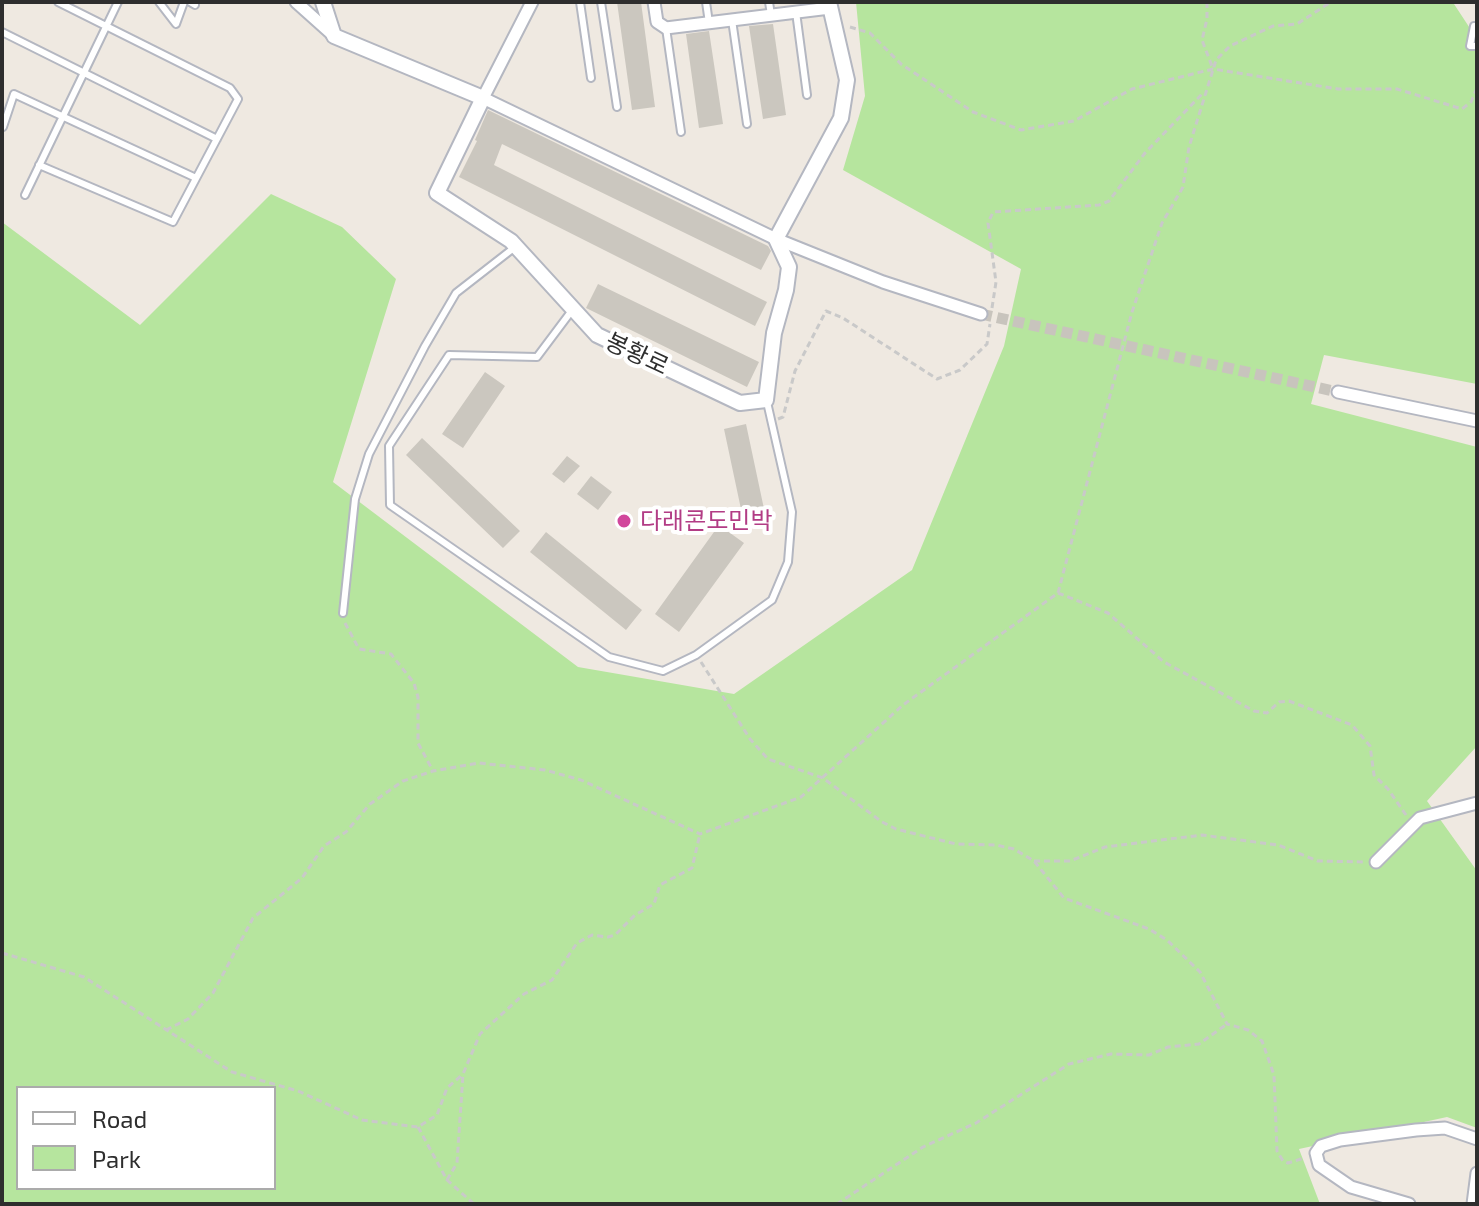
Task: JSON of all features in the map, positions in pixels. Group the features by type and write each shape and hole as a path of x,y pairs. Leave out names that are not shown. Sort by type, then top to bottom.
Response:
{"street":[{"path":"296,2 334,36 483,98 776,239 883,282 981,314"},
{"path":"323,2 334,36"},
{"path":"483,98 532,2"},
{"path":"654,2 657,22 666,28 829,5 847,80 841,118 776,239"},
{"name":"봉황로","path":"483,98 437,193 515,246 597,335 740,403 766,400"},
{"path":"766,400 774,333 789,267 776,239"},
{"path":"1338,392 1477,421"},
{"path":"1376,862 1420,818 1477,803"},
{"path":"1409,1204 1351,1187 1319,1165 1319,1149 1340,1140 1445,1128 1477,1139"},
{"path":"1473,1204 1477,1173"}],"lane":[{"path":"39,165 173,222 238,99 230,88 58,2"},
{"path":"25,195 118,2"},
{"path":"159,2 176,24 189,3"},
{"path":"580,2 591,78"},
{"path":"601,2 617,107"},
{"path":"706,2 709,23"},
{"path":"769,2 771,15"},
{"path":"796,12 807,95"},
{"path":"732,20 747,124"},
{"path":"1474,26 1470,46 1477,46"},
{"path":"666,28 681,132"},
{"path":"2,32 217,139"},
{"path":"3,127 14,94 196,178"},
{"path":"343,613 355,499 369,454 456,293 515,246"},
{"path":"573,309 537,357 449,355 389,446 390,505 609,657 663,671 696,655 772,600 788,562 792,512 766,400"}],"path":[{"path":"1207,2 1202,40 1213,69"},
{"path":"166,1030 188,1019 213,993 253,918 302,878 324,846 346,832 359,814 403,781 433,771 485,763 563,774 700,834 792,803 903,705 1058,593 1132,312 1162,223 1183,187 1189,147 1213,69 1220,55 1230,46 1273,26 1297,24 1331,2"},
{"path":"835,32 850,27 870,33 901,64 973,112 1021,130 1074,121 1132,89 1213,69 1338,89 1397,89 1462,109 1471,102 1477,88"},
{"path":"771,422 783,417 795,371 826,311 843,318 937,379 960,370 987,344 996,282 988,223 993,212 1099,205 1109,201 1145,153 1207,89"},
{"path":"1058,593 1108,613 1164,662 1254,711 1267,713 1279,702 1289,701 1352,725 1370,746 1374,775 1414,823"},
{"path":"343,613 355,645 364,650 391,654 414,683 418,697 418,743 433,771"},
{"path":"696,655 761,753 776,762 823,778 896,829 956,844 1005,846 1034,861 1064,898 1149,929 1167,940 1200,972 1227,1024 1256,1035 1269,1054 1274,1075 1276,1142 1280,1157 1292,1163 1319,1149"},
{"path":"447,1180 457,1163 463,1074 480,1034 524,994 552,980 577,943 592,935 615,935 635,915 654,904 660,885 692,868 700,834"},
{"path":"1034,861 1070,861 1105,847 1202,835 1278,845 1318,861 1376,862"},
{"path":"2,953 84,977 232,1072 298,1091 362,1120 418,1127 437,1115 447,1088 463,1074"},
{"path":"837,1204 923,1147 976,1123 1069,1064 1111,1054 1149,1055 1168,1047 1199,1044 1227,1024"},
{"path":"418,1127 447,1180 474,1204"}],"green space":[{"path":"856,2 1455,2 1477,39 1477,384 1324,355 1311,404 1477,447 1477,746 1427,801 1477,871 1477,1128 1447,1117 1299,1149 1320,1204 2,1204 2,222 140,325 271,194 342,227 396,279 333,482 578,667 734,694 912,570 1004,346 1021,269 843,170 865,96"}],"building":[{"path":"617,2 641,2 655,107 632,110"},
{"path":"773,24 786,115 763,119 749,26"},
{"path":"709,31 723,124 699,128 686,34"},
{"path":"488,110 768,246 771,251 761,270 502,144 494,165 767,302 755,326 459,177"},
{"path":"598,284 759,362 747,387 586,308"},
{"path":"485,372 505,386 463,448 442,434"},
{"path":"746,424 767,523 745,528 724,429"},
{"path":"422,438 520,531 503,548 406,455"},
{"path":"567,456 580,466 564,483 552,474"},
{"path":"591,476 612,492 598,510 577,494"},
{"path":"719,525 744,543 679,632 655,614"},
{"path":"546,532 642,610 626,630 530,552"}],"tunnel":[{"path":"981,314 1338,392"}],"place":[{"name":"다래콘도민박","path":"624,521"}]}
